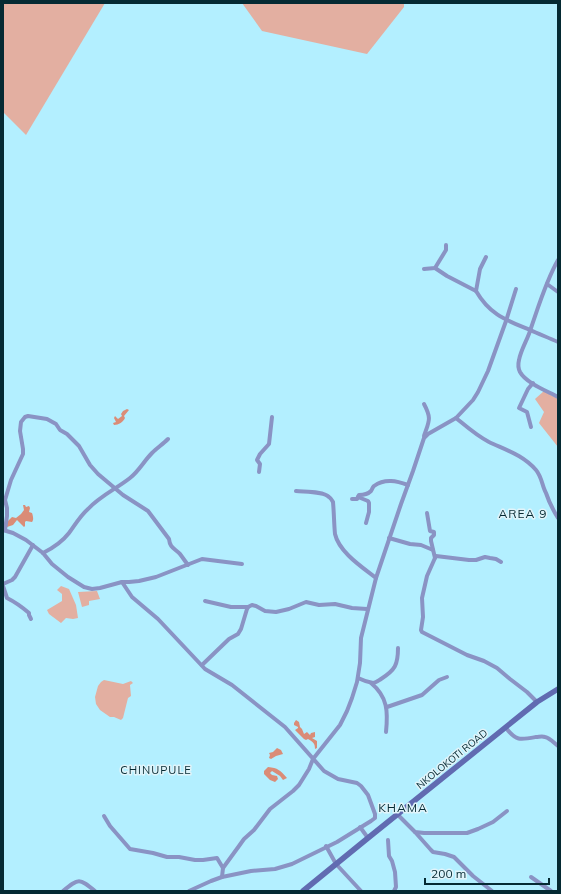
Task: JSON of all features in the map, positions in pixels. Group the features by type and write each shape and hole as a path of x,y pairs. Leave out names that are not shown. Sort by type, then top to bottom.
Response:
{"main road":[{"name":"NKOLOKOTI ROAD","path":"303,891 537,702 558,689"}],"street":[{"path":"435,268 446,250 446,245"},
{"path":"476,292 480,269 486,257"},
{"path":"558,260 547,284 531,330 520,355 518,367 525,378 558,397"},
{"path":"424,269 435,268 476,292 486,306 506,320 558,342"},
{"path":"547,284 558,292"},
{"path":"424,438 428,434 456,418 473,400 478,392 488,370 516,289"},
{"path":"531,427 527,412 519,408 532,383"},
{"path":"222,877 223,868 244,839 254,830 270,809 299,785 314,759 340,725 352,698 358,678 361,638 376,578 430,421 424,404"},
{"path":"188,565 178,552 172,548 169,538 148,511 123,495 98,474 90,465 76,443 67,434 60,430 56,424 47,419 30,416 25,417 21,422 20,431 23,454 11,480 5,500 7,516 4,530 20,536 33,545 43,553 52,564 73,581 84,587 92,589 122,582 134,582 156,577 188,565 202,559 242,564"},
{"path":"259,472 260,464 257,460 269,444 272,417"},
{"path":"456,418 476,435 517,454 530,464 537,471 545,492 558,518"},
{"path":"43,553 60,542 70,532 88,508 131,477 151,454 168,439"},
{"path":"352,499 357,499 360,495 364,495 370,491 374,486 388,480 408,485"},
{"path":"296,491 321,493 330,498 333,502 338,541 353,559 376,578"},
{"path":"358,497 368,501 369,503 369,512 366,523"},
{"path":"427,513 430,531 434,532 431,541 435,558 427,576 422,598 422,632 467,655 484,661 497,668 537,702"},
{"path":"389,538 410,544 421,545 433,550"},
{"path":"31,619 29,613 14,601 7,598 3,585 15,577 33,545"},
{"path":"435,558 438,556 476,560 485,557 496,559 501,562"},
{"path":"122,582 132,597 158,619 205,669 232,685 285,727 324,771 338,779 358,783 368,795 376,814 374,818 337,842 326,846 292,864 275,869 251,871 222,877 211,880 189,891"},
{"path":"204,601 231,607 248,607 252,605 265,611 276,612 289,609 306,602 319,605 335,604 368,610"},
{"path":"202,665 229,639 238,634 248,607"},
{"path":"371,683 375,682 394,669 398,655 398,648"},
{"path":"387,707 422,695 439,680 447,677"},
{"path":"358,678 371,683 383,696 388,711 386,732"},
{"path":"506,728 517,739 543,736 558,746"},
{"path":"415,832 467,832 493,822 507,811"},
{"path":"398,814 420,836 431,850 454,858 492,891"},
{"path":"104,816 110,826 130,849 167,857 195,860 217,858 223,868"},
{"path":"360,827 368,838"},
{"path":"388,840 389,856 396,872 396,887 394,891"},
{"path":"326,846 336,864 360,891"},
{"path":"531,876 551,891"},
{"path":"63,891 75,882 80,881 86,883 95,891"}],"shaded area":[{"path":"3,3 105,3 26,135 3,112"},
{"path":"242,3 404,3 404,7 367,54 262,31"},
{"path":"544,391 558,399 558,447 539,423 544,412 535,399"},
{"path":"127,409 129,410 124,416 125,418 123,421 114,425 113,423 116,422 114,418 115,416 118,419 122,416 121,414 123,411"},
{"path":"23,505 26,507 29,506 29,512 33,515 33,521 26,521 24,527 17,520 13,525 7,527 7,522 12,517 16,518 24,510"},
{"path":"61,586 69,589 76,605 78,618 66,618 61,623 49,614 47,610 62,601 62,594 57,590"},
{"path":"97,591 100,599 89,601 89,605 82,607 78,592"},
{"path":"104,680 123,684 131,681 133,683 130,685 131,696 128,698 123,718 121,720 110,717 100,710 96,704 95,697 98,686"},
{"path":"296,720 299,722 304,734 307,732 310,735 311,733 315,732 315,737 312,738 317,741 317,748 315,749 315,745 312,742 308,739 304,739 295,730 298,728 294,725"},
{"path":"277,748 281,750 283,754 271,759 269,758 269,753 273,752"},
{"path":"268,767 279,770 287,778 283,780 272,771 270,773 277,776 278,779 275,782 270,780 264,774 264,771"}],"district":[{"name":"AREA 9","path":"523,513"},
{"name":"CHINUPULE","path":"156,770"},
{"name":"KHAMA","path":"403,807"}]}
